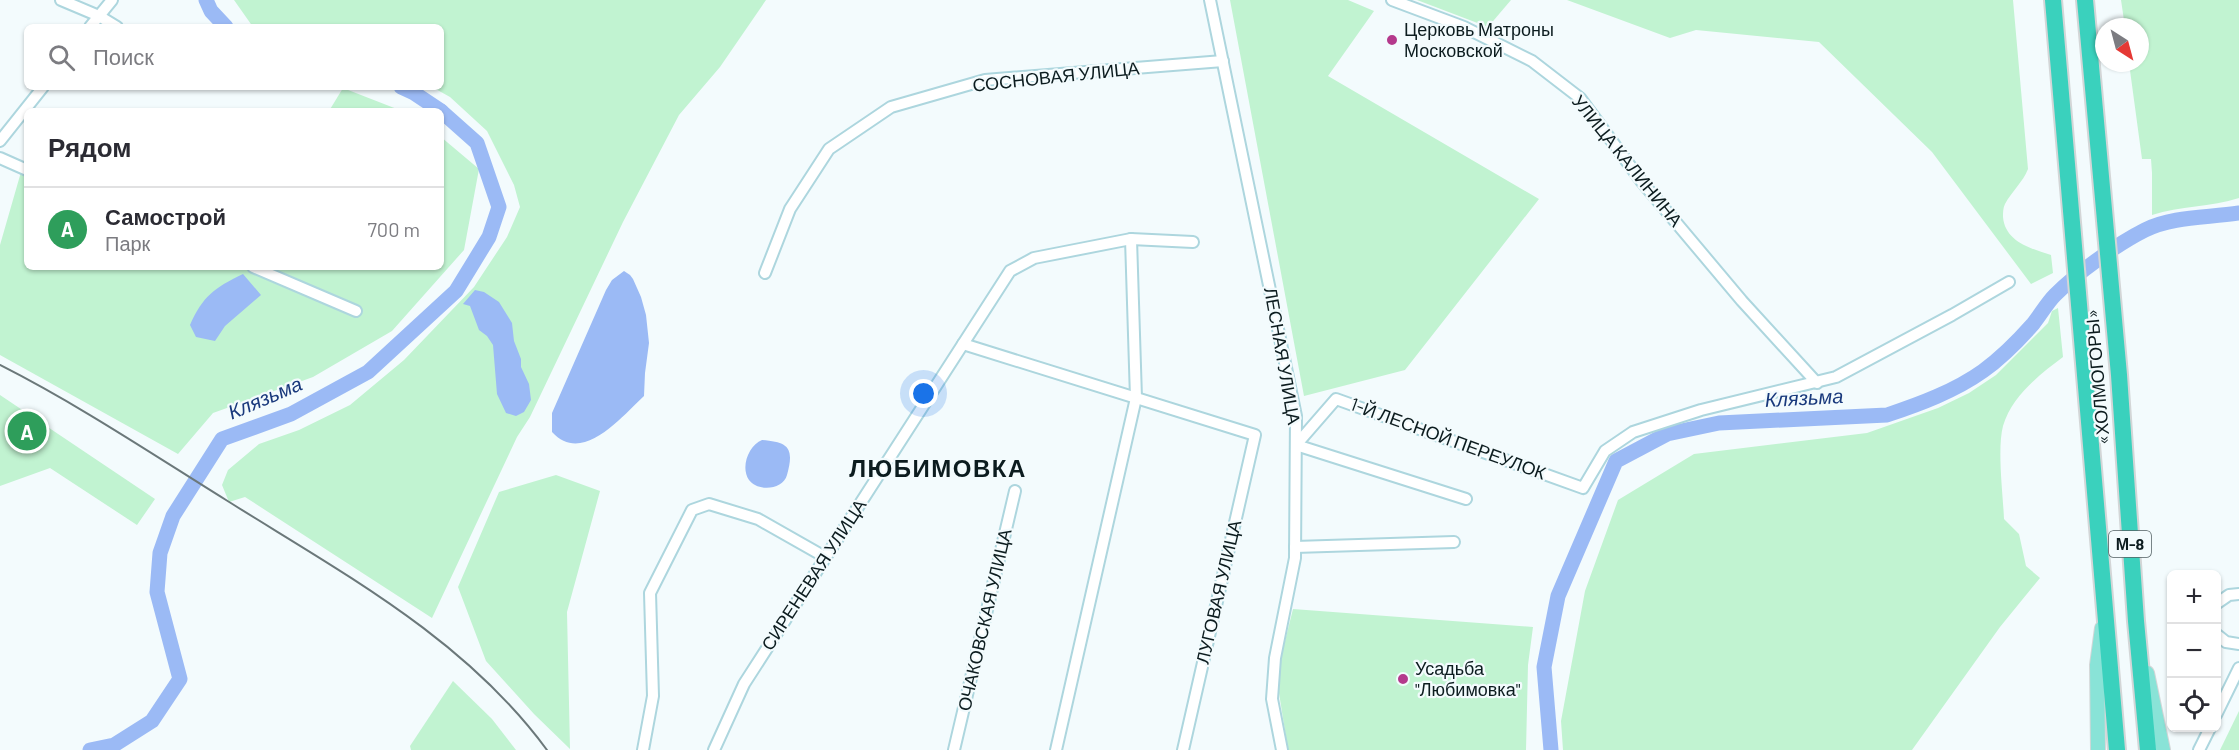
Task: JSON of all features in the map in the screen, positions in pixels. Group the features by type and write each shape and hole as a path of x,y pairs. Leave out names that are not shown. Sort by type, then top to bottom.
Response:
{"highway":[{"name":"«ХОЛМОГОРЫ»","path":"2054,0 2117,750"},
{"name":"«ХОЛМОГОРЫ»","path":"2085,0 2148,750"}],"main road":[{"path":"2097,750 2097,665 2105,602"},
{"path":"2136,621 2163,750"}],"street":[{"path":"61,0 112,24"},
{"path":"92,24 112,0"},
{"name":"ЛЕСНАЯ УЛИЦА","path":"1210,0 1296,416 1295,558 1275,658 1272,699 1282,750"},
{"name":"УЛИЦА КАЛИНИНА","path":"1392,0 1464,27 1532,61 1580,98 1642,182 1742,301 1817,382"},
{"name":"СОСНОВАЯ УЛИЦА","path":"765,273 789,209 829,149 891,107 985,80 1223,61"},
{"path":"26,108 41,90"},
{"path":"0,141 24,111"},
{"path":"0,158 24,169"},
{"path":"1056,750 1136,398 1131,239"},
{"name":"СИРЕНЕВАЯ УЛИЦА","path":"714,750 744,684 1010,271 1034,258 1131,239 1193,242"},
{"path":"260,270 356,311"},
{"path":"1817,382 1846,371 2009,282"},
{"path":"963,344 1136,398"},
{"name":"1-Й ЛЕСНОЙ ПЕРЕУЛОК","path":"1296,445 1336,399 1583,488 1605,451 1633,432 1701,410 1817,382"},
{"name":"ЛУГОВАЯ УЛИЦА","path":"1136,398 1255,435 1183,750"},
{"path":"1296,445 1466,499"},
{"name":"ОЧАКОВСКАЯ УЛИЦА","path":"954,750 1015,491"},
{"path":"643,750 653,696 650,593 692,510 709,504 758,519 825,557"},
{"path":"1295,548 1454,542"},
{"path":"2221,601 2229,595 2239,594"},
{"path":"2221,638 2226,642 2239,644"},
{"path":"2221,706 2239,668"},
{"path":"2199,750 2208,732"}],"green space":[{"path":"234,0 766,0 720,67 679,115 623,222 530,417 517,437 432,618 245,497 229,502 222,485 228,470 259,444 299,430 350,405 404,360 474,287 507,237 520,207 514,185 487,131 450,97 437,90 444,90 444,24 251,24"},
{"path":"1230,0 1348,0 1374,11 1328,76 1539,199 1405,370 1304,396"},
{"path":"1417,0 1511,0 1488,27"},
{"path":"1567,0 2013,0 2028,169 2005,204 2003,217 2005,226 2014,238 2028,247 2051,255 2053,273 2031,284 1932,152 1819,42 1696,30 1670,38"},
{"path":"2121,0 2239,0 2239,198 2152,215 2151,159 2142,159 2130,72 2149,72 2149,18 2124,18"},
{"path":"342,90 348,90 394,108 331,108"},
{"path":"444,140 479,169 464,250 392,331 313,377 213,413 178,454 0,355 0,245 21,172 24,174 24,270 444,270"},
{"path":"2058,308 2063,357 2036,379 2013,405 2003,426 2000,447 2004,519 2019,534 2026,566 2040,578 2000,627 1912,750 1563,750 1561,721 1585,591 1618,500 1694,454 1867,433 1938,408 1969,393 1996,375 2048,323 2052,311"},
{"path":"0,395 155,499 137,525 50,468 0,486"},
{"path":"556,475 600,491 567,612 570,749 534,714 486,661 458,587 499,492"},
{"name":"Усадьба \"Любимовка\"","path":"1293,609 1533,627 1528,665 1526,750 1288,750 1279,693 1280,661"},
{"path":"453,681 492,719 516,750 411,750 410,746"},
{"path":"2239,711 2239,750 2220,750"}],"water":[{"path":"624,271 633,279 646,315 649,343 644,396 602,434 589,441 576,443 564,441 552,432 552,413 606,290 612,280"},
{"path":"243,274 261,295 225,326 215,341 196,337 190,325 205,300 224,284"},
{"path":"475,290 484,292 499,302 512,323 514,341 521,359 521,367 529,384 531,400 524,412 516,416 506,413 497,394 493,345 479,330 470,306 463,304"},
{"path":"762,440 784,445 790,453 785,480 770,488 753,484 746,475 745,469 750,451"}],"waterway":[{"name":"Клязьма","path":"206,0 211,11 223,24"},
{"name":"Клязьма","path":"408,90 436,108"},
{"name":"Клязьма","path":"90,750 114,745 152,721 180,679 157,592 160,553 173,516 222,439 291,414 368,372 456,291 489,237 499,207 477,143 444,114"},
{"name":"Клязьма","path":"1551,750 1544,667 1558,596 1616,461 1667,434 1719,423 1887,415 1924,402 1961,385 1990,366 2021,337 2064,286 2122,243 2145,230 2167,222 2239,213"}],"railway":[{"path":"0,365 115,430 399,610 479,674 514,710 547,750"}],"place":[{"name":"Церковь Матроны Московской","path":"1392,40"},
{"name":"Самострой","path":"27,431"},
{"name":"Усадьба \"Любимовка\"","path":"1403,679"}],"district":[{"name":"ЛЮБИМОВКА","path":"938,469"}]}
